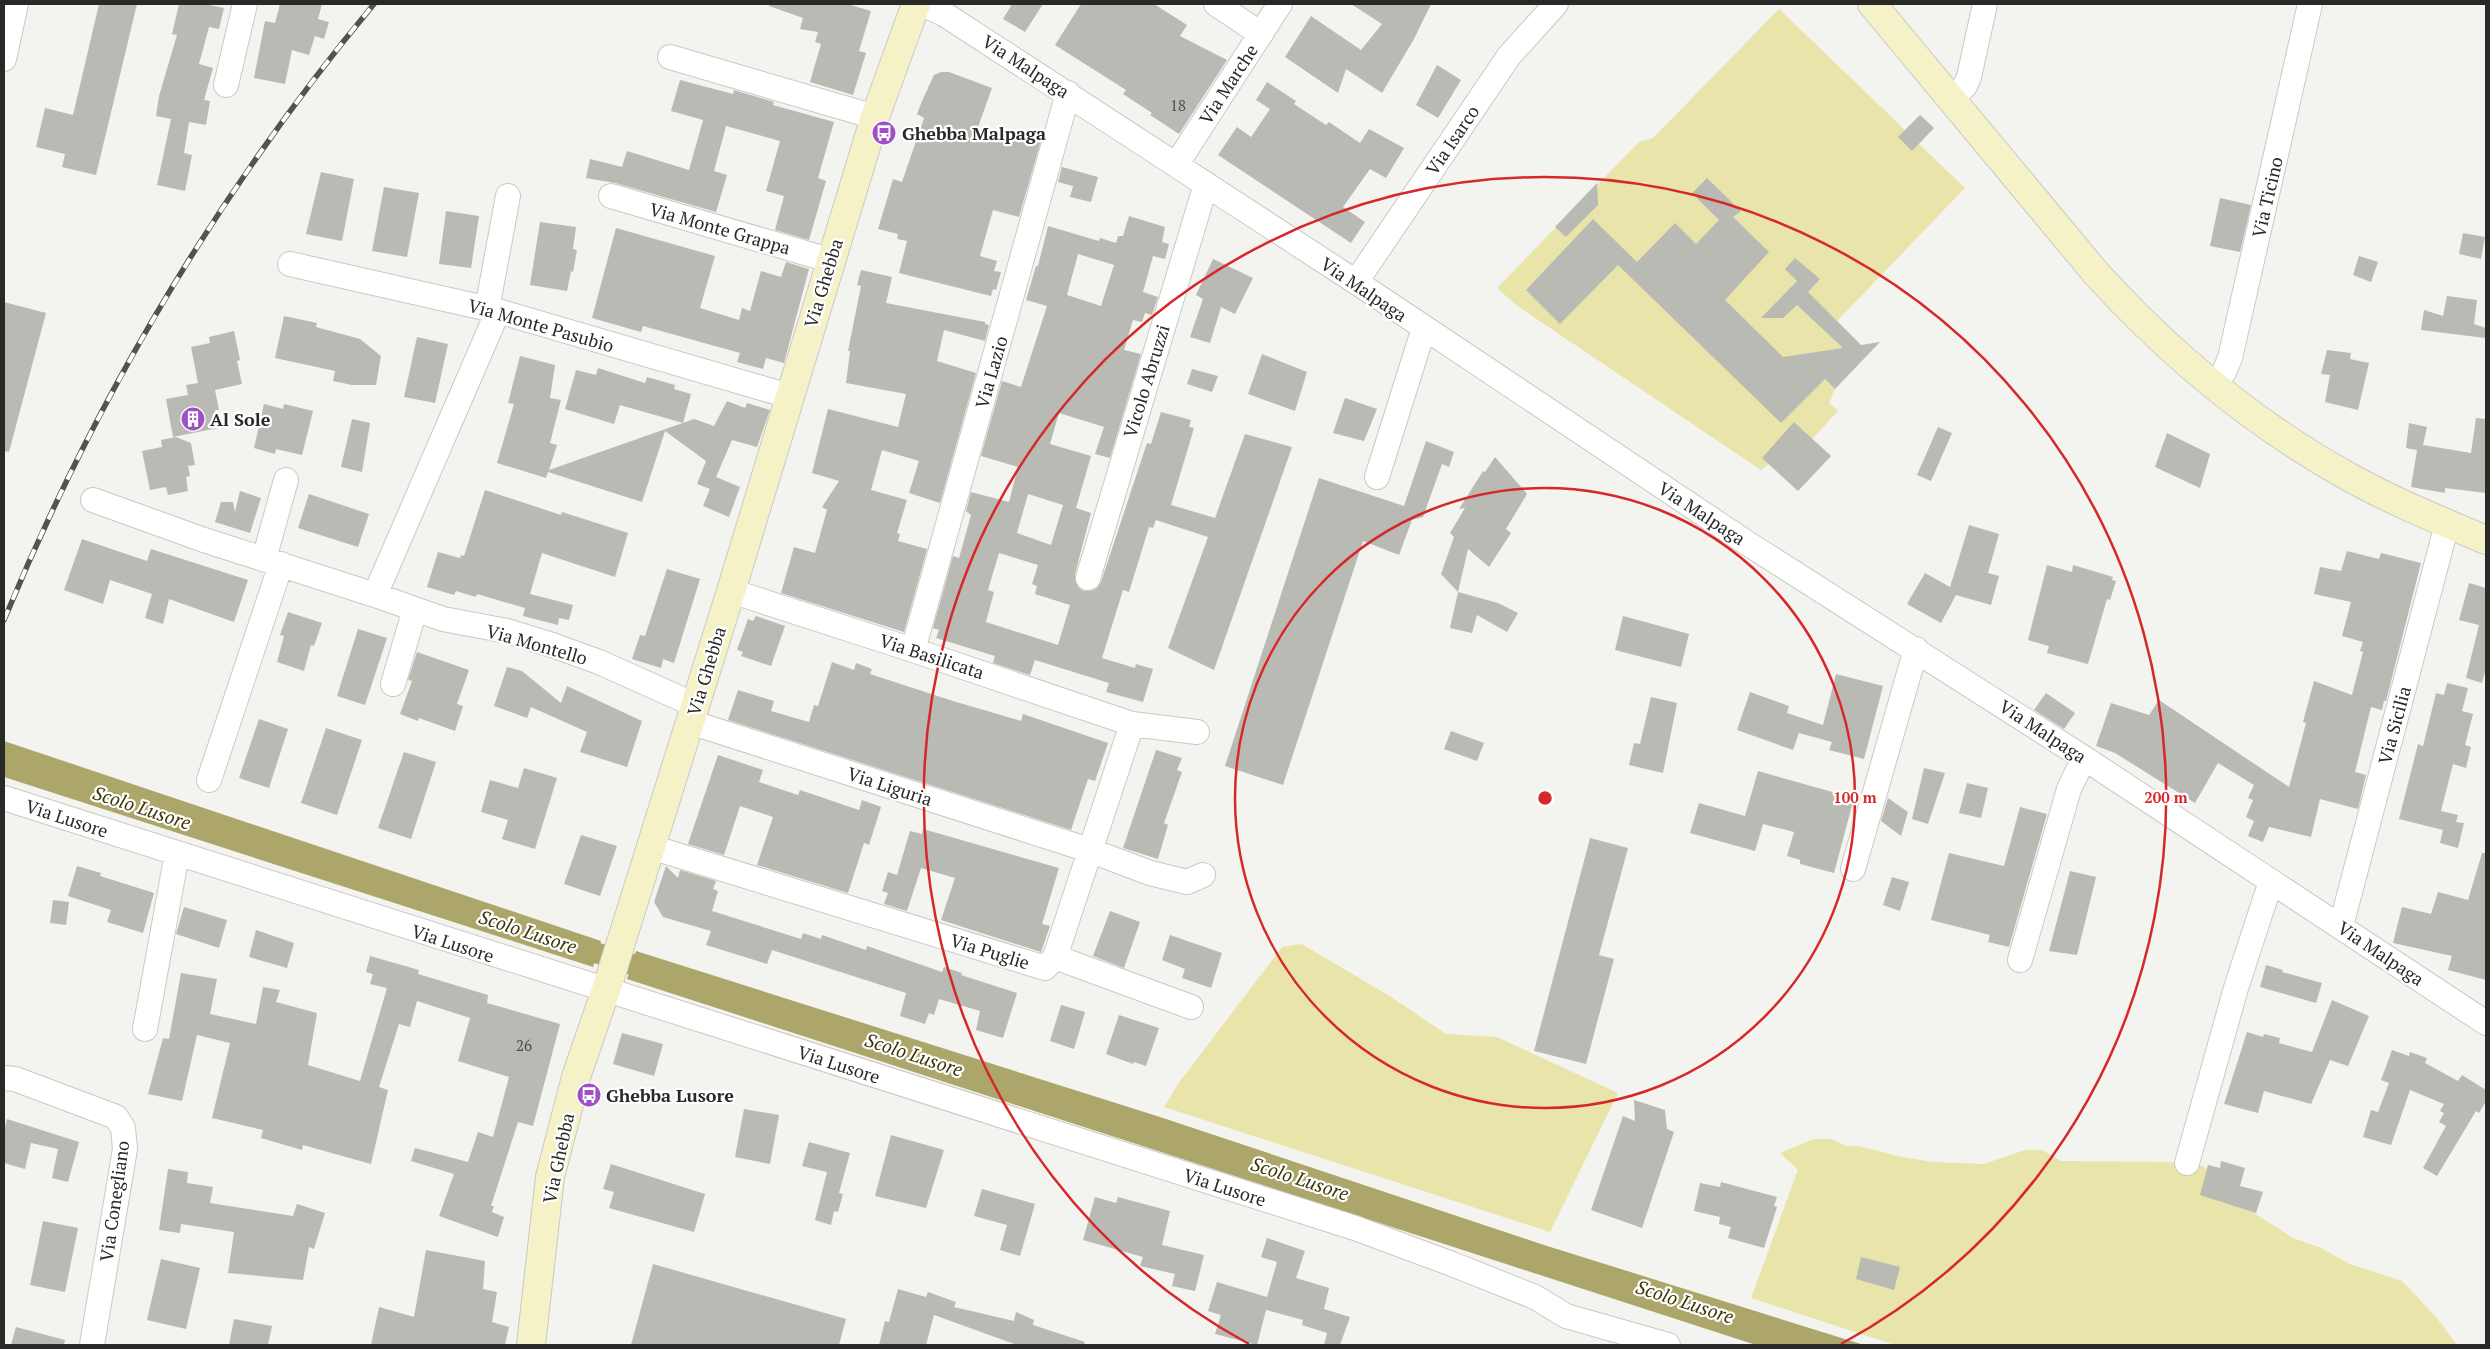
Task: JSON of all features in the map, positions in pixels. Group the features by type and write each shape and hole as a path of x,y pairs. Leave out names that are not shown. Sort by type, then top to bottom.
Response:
{"street":[{"path":"4,59 16,4"},
{"path":"226,85 245,4"},
{"name":"Via Malpaga","path":"917,4 924,4 944,14 1068,94 1356,282 1747,543 1916,649 2084,758 2486,1023"},
{"name":"Via Ghebba","path":"532,1345 550,1177 576,1077 651,847 731,591 874,116 917,4"},
{"path":"1216,4 1261,34"},
{"name":"Via Marche","path":"1176,165 1280,4"},
{"name":"Via Isarco","path":"1356,282 1509,56 1556,4"},
{"path":"1872,4 2122,302 2164,344 2213,385 2278,433 2352,479 2447,524 2486,540"},
{"path":"1951,99 1965,86 1969,77 1985,4"},
{"name":"Via Ticino","path":"2213,385 2224,372 2230,358 2310,4"},
{"path":"670,57 874,116"},
{"name":"Via Lazio","path":"914,650 1068,94"},
{"name":"Vicolo Abruzzi","path":"1088,578 1206,184"},
{"path":"375,594 492,310 508,196"},
{"name":"Via Monte Grappa","path":"610,196 830,260"},
{"name":"Via Monte Pasubio","path":"290,264 492,310 789,396"},
{"path":"1377,477 1424,328"},
{"path":"209,780 272,562 286,480"},
{"name":"Via Montello","path":"93,500 272,562 375,594 442,619 507,631 552,645 599,662 693,713"},
{"name":"Via Sicilia","path":"2341,926 2447,524"},
{"name":"Via Basilicata","path":"731,591 914,650 1132,724"},
{"path":"393,684 415,609"},
{"path":"1853,869 1916,649"},
{"name":"Via Liguria","path":"693,713 1089,850 1150,873 1187,882 1202,876"},
{"path":"1132,724 1197,732"},
{"name":"Via Puglie","path":"651,847 1045,968 1055,958 1132,724"},
{"path":"2020,960 2069,789 2084,758"},
{"name":"Via Lusore","path":"4,798 177,854 606,987 1355,1228 1535,1297 1566,1316 1668,1345"},
{"path":"145,1028 177,854"},
{"path":"2187,1163 2236,988 2271,881"},
{"path":"1055,958 1191,1007"},
{"name":"Via Conegliano","path":"4,1078 15,1079 116,1117 123,1128 125,1149 92,1345"}],"shaded area":[{"path":"1779,9 1905,130 1920,115 1934,128 1919,144 1965,188 1837,321 1869,353 1835,389 1829,403 1838,411 1812,439 1831,456 1798,491 1769,464 1761,470 1516,305 1497,288 1639,142 1653,138"},
{"path":"1302,944 1391,997 1446,1034 1497,1037 1618,1093 1550,1232 1164,1107 1178,1084 1282,947"},
{"path":"1814,1139 1832,1139 1846,1146 1859,1146 1897,1156 1933,1162 1984,1164 2025,1150 2042,1150 2061,1161 2172,1162 2203,1166 2257,1215 2293,1238 2321,1248 2350,1264 2402,1281 2436,1317 2457,1345 1895,1345 1751,1298 1798,1170 1780,1153"}],"water":[{"path":"4,741 601,941 593,967 4,777"},
{"path":"636,951 1160,1117 1544,1245 1864,1345 1756,1345 627,979"}],"building":[{"path":"99,4 137,4 96,175 62,167 65,154 36,147 45,108 73,115"},
{"path":"179,4 204,4 224,8 219,29 209,27 199,64 213,68 204,100 210,101 206,125 189,122 184,153 192,155 185,191 157,185 171,119 156,116 159,96 177,35 172,34"},
{"path":"280,4 322,4 318,19 329,22 324,39 315,36 309,55 292,50 285,84 254,78 265,21 275,23"},
{"path":"769,4 847,4 871,11 859,51 866,53 853,95 810,82 821,44 815,42 818,32 800,29 803,18 769,6"},
{"path":"1012,4 1043,4 1025,32 1003,19"},
{"path":"1081,4 1154,4 1187,25 1180,36 1227,60 1179,134 1123,94 1126,90 1055,45"},
{"path":"1351,4 1431,4 1414,39 1382,93 1346,69 1338,93 1285,57 1311,16 1361,50 1382,24"},
{"path":"1437,65 1461,80 1438,118 1416,105"},
{"path":"941,72 949,72 992,88 977,130 1036,143 1039,136 1042,137 1019,217 993,210 980,256 997,261 994,271 1001,272 996,290 993,289 991,296 899,273 907,241 897,239 898,234 878,229 893,179 902,182 924,118 917,114 922,101 934,75"},
{"path":"680,80 733,94 734,90 774,102 773,105 834,122 818,178 826,181 809,240 775,230 784,196 766,191 780,141 726,126 714,171 727,175 716,212 615,183 586,178 590,159 622,167 627,151 689,170 703,120 671,111"},
{"path":"1267,82 1296,101 1294,104 1326,125 1329,122 1360,143 1369,129 1404,148 1386,178 1370,169 1343,207 1365,222 1351,243 1218,155 1237,127 1251,137 1270,109 1256,100"},
{"path":"1920,115 1934,128 1912,151 1898,137"},
{"path":"1062,167 1098,177 1091,202 1070,197 1073,186 1058,182"},
{"path":"321,172 354,179 342,241 306,234"},
{"path":"1707,178 1741,211 1733,217 1769,252 1725,300 1783,357 1843,348 1797,305 1783,318 1761,318 1797,281 1785,269 1795,258 1820,279 1808,292 1861,345 1880,342 1835,389 1825,379 1781,423 1618,265 1560,324 1526,290 1593,219 1637,262 1675,223 1696,244 1719,220 1692,193"},
{"path":"1597,183 1598,205 1566,237 1555,227"},
{"path":"384,187 419,193 407,257 372,251"},
{"path":"2220,198 2251,205 2240,252 2210,246"},
{"path":"446,211 479,216 471,268 439,264"},
{"path":"1129,216 1165,227 1162,242 1169,244 1165,259 1153,256 1143,292 1158,297 1152,315 1145,313 1142,322 1133,320 1124,350 1141,354 1110,458 1095,454 1104,427 1059,413 1050,444 1091,456 1076,508 1091,513 1075,574 1078,587 1084,591 1091,591 1097,588 1101,582 1147,443 1151,444 1161,412 1191,420 1189,427 1194,428 1171,505 1215,518 1245,434 1292,447 1214,670 1168,648 1208,537 1156,520 1153,528 1149,527 1129,592 1123,590 1102,658 1135,668 1136,664 1153,669 1143,702 1106,692 1109,683 1035,660 1030,675 993,663 995,656 936,638 939,630 933,628 953,556 959,558 971,515 966,511 971,492 1009,502 1018,467 981,456 1002,381 1021,387 1047,306 1026,300 1036,266 1038,266 1048,226 1099,241 1100,238 1116,243 1118,236 1123,236","holes":["1078,254 1114,265 1101,306 1067,295","1028,494 1063,505 1051,545 1017,533","999,553 1038,565 1032,584 1037,586 1035,594 1070,605 1058,645 986,622 994,592 988,590"]},
{"path":"540,222 576,227 573,249 577,250 567,291 530,285"},
{"path":"616,228 715,256 700,308 739,320 742,308 750,311 761,271 781,277 786,262 809,269 784,363 766,358 763,369 737,362 740,353 643,326 641,332 592,318"},
{"path":"2463,233 2485,237 2481,259 2459,254"},
{"path":"2359,256 2378,262 2371,282 2353,275"},
{"path":"1213,259 1253,278 1235,314 1221,307 1210,343 1190,337 1203,299 1196,295"},
{"path":"861,270 892,277 886,303 985,322 985,324 989,325 985,341 944,330 937,361 976,373 940,503 909,493 919,461 882,450 871,490 907,500 897,533 900,534 898,541 927,549 904,632 781,593 794,547 815,553 827,510 822,507 839,481 812,473 828,409 898,427 906,394 846,383 850,351 848,351 861,286 857,285"},
{"path":"2447,296 2477,300 2474,324 2486,328 2485,338 2421,330 2424,310 2443,316"},
{"path":"4,302 46,313 9,452 4,451"},
{"path":"284,316 317,323 316,327 360,339 381,356 376,385 352,385 333,381 335,371 275,358"},
{"name":"Al Sole","path":"234,331 240,360 237,361 242,384 215,390 219,410 215,410 218,428 173,437 166,399 188,395 186,385 198,383 191,347 210,343 209,337"},
{"path":"417,337 448,344 435,403 404,397"},
{"path":"2327,350 2351,353 2350,359 2369,363 2358,410 2325,402 2330,375 2321,374"},
{"path":"1262,354 1307,372 1295,411 1248,394"},
{"path":"520,356 555,365 550,398 561,400 550,443 557,445 549,470 694,419 714,426 727,401 745,408 747,403 770,410 757,447 732,440 716,477 740,487 729,517 703,506 710,489 697,484 706,461 665,431 642,502 548,472 546,478 497,463 514,404 508,403"},
{"path":"598,368 645,383 647,377 675,385 674,389 691,394 683,423 620,405 614,424 565,409 576,370 596,375"},
{"path":"1192,369 1218,376 1212,392 1187,384"},
{"path":"1345,398 1377,409 1364,441 1333,433"},
{"path":"264,404 283,409 284,404 313,411 302,455 276,449 275,454 254,448"},
{"path":"2476,418 2486,419 2486,493 2445,488 2445,493 2411,487 2417,450 2406,448 2409,423 2427,427 2423,445 2471,453"},
{"path":"352,419 370,423 362,472 341,467"},
{"path":"1794,422 1831,456 1798,491 1762,458"},
{"path":"1938,427 1952,433 1931,481 1917,475"},
{"path":"2167,433 2210,454 2200,488 2155,467"},
{"path":"176,437 191,443 195,465 188,466 190,476 186,477 188,491 168,495 166,487 150,490 142,451 162,447 161,440"},
{"path":"1426,441 1454,452 1449,467 1442,464 1423,517 1412,520 1399,555 1363,541 1283,785 1225,766 1319,478 1404,506"},
{"path":"1495,457 1527,494 1506,529 1511,533 1489,567 1468,549 1458,592 1441,574 1454,537 1450,533 1465,508 1459,509 1483,471 1485,472"},
{"path":"485,490 561,515 562,512 628,533 615,577 542,553 530,594 573,605 569,620 559,618 558,625 523,616 525,608 477,594 476,597 456,591 454,595 427,587 438,552 460,558 461,555 464,556"},
{"path":"240,491 261,498 250,533 215,522 221,502 233,502 235,512"},
{"path":"309,494 369,514 358,547 298,528"},
{"path":"1969,525 1999,534 1988,573 1999,576 1991,605 1956,595 1941,623 1907,604 1925,573 1950,587"},
{"path":"82,539 147,561 151,549 248,580 234,622 169,599 163,624 145,618 152,594 110,580 103,604 64,590"},
{"path":"2347,551 2379,559 2381,553 2421,563 2386,701 2384,701 2382,710 2371,707 2355,772 2366,775 2358,809 2320,799 2311,837 2269,827 2263,842 2248,836 2254,821 2246,817 2253,800 2248,798 2254,785 2218,763 2195,803 2115,753 2096,746 2111,703 2149,715 2159,700 2289,787 2306,723 2303,722 2314,681 2352,695 2363,652 2360,651 2363,642 2342,636 2351,602 2314,594 2320,567 2341,571"},
{"path":"2047,565 2072,572 2073,565 2113,577 2112,580 2116,581 2110,600 2107,599 2088,664 2047,653 2049,646 2028,640"},
{"path":"667,569 700,579 674,663 663,659 661,668 632,659 640,635 645,636"},
{"path":"2469,583 2486,588 2486,668 2482,683 2466,678 2479,625 2459,620"},
{"path":"1458,592 1498,603 1518,613 1507,632 1477,615 1472,633 1450,628"},
{"path":"288,612 322,623 314,646 311,645 304,671 277,662 284,636 280,635"},
{"path":"756,616 785,626 771,666 741,656 743,652 737,650 748,619 753,621"},
{"path":"1623,616 1689,634 1681,667 1615,650"},
{"path":"358,629 387,638 365,705 337,696"},
{"path":"417,652 469,670 457,704 463,706 455,731 419,718 418,721 400,714 412,681 408,680"},
{"path":"832,662 854,670 856,663 872,669 870,674 953,701 1021,721 1023,714 1108,743 1095,781 1088,779 1071,830 728,720 738,690 774,701 771,711 809,722 814,705 818,706"},
{"path":"507,667 522,671 561,703 567,686 642,721 627,767 580,752 587,732 531,707 527,718 494,706"},
{"path":"1836,674 1883,686 1864,759 1829,750 1832,742 1799,733 1793,750 1737,730 1750,692 1789,706 1787,713 1823,725"},
{"path":"2447,683 2468,688 2462,711 2473,714 2465,745 2471,747 2466,768 2453,764 2441,811 2458,815 2456,822 2464,823 2458,848 2440,843 2443,830 2399,819 2418,744 2423,746 2436,693 2444,695"},
{"path":"2046,693 2075,713 2064,729 2034,710"},
{"path":"1651,697 1677,703 1663,773 1629,765 1634,743 1640,744"},
{"path":"259,719 288,729 269,788 239,778"},
{"path":"326,728 362,740 337,815 301,803"},
{"path":"1451,731 1484,743 1477,761 1444,749"},
{"path":"1156,750 1182,758 1177,770 1182,772 1164,823 1168,825 1158,859 1123,848"},
{"path":"404,752 436,762 411,839 378,828"},
{"path":"718,755 763,770 759,782 798,795 800,790 859,810 862,800 881,807 869,845 864,843 848,893 757,865 773,817 740,806 724,855 688,844"},
{"path":"524,768 557,778 535,849 502,839 508,820 481,812 490,780 518,788"},
{"path":"1924,768 1945,773 1928,824 1912,819"},
{"path":"1758,771 1854,798 1834,873 1800,864 1800,860 1787,856 1794,832 1763,824 1755,851 1690,833 1699,803 1745,816"},
{"path":"1967,783 1988,788 1981,818 1959,813"},
{"path":"1888,798 1908,812 1901,836 1881,821"},
{"path":"2020,807 2047,814 2009,947 1988,942 1990,935 1931,920 1949,853 2004,866"},
{"path":"923,829 1059,868 1042,924 1050,926 1041,952 941,920 955,878 921,868 907,911 884,904 888,893 882,891 888,872 897,875 910,831 922,834"},
{"path":"581,835 617,846 600,896 564,884"},
{"path":"1590,838 1628,848 1599,955 1614,959 1586,1064 1534,1051"},
{"path":"2482,853 2486,853 2486,980 2448,970 2452,956 2393,943 2402,907 2431,914 2438,892 2468,900"},
{"path":"77,866 101,873 100,876 154,893 143,933 107,922 111,910 68,896"},
{"path":"666,866 678,878 680,870 716,881 713,889 718,891 712,911 801,939 803,933 821,939 822,935 866,950 867,946 942,972 944,967 962,973 961,975 1017,993 1003,1038 976,1030 980,1011 939,999 934,1015 929,1013 925,1024 900,1016 906,993 772,950 767,964 706,945 711,931 663,917 654,902"},
{"path":"2070,871 2096,877 2077,955 2049,951"},
{"path":"1892,877 1909,882 1900,911 1883,905"},
{"path":"53,900 69,902 66,925 50,923"},
{"path":"184,907 227,920 219,948 176,934"},
{"path":"1110,911 1140,922 1124,968 1093,956"},
{"path":"256,930 294,943 287,968 249,957"},
{"path":"1170,935 1222,953 1211,988 1182,978 1185,969 1162,960"},
{"path":"370,956 419,970 418,974 488,995 487,1003 560,1024 533,1126 518,1122 491,1206 494,1206 492,1212 504,1217 498,1237 439,1216 454,1174 411,1161 415,1148 468,1162 478,1132 493,1137 509,1077 458,1061 470,1018 417,1001 410,1027 399,1024 379,1087 388,1090 371,1164 303,1145 302,1150 261,1138 263,1130 212,1118 230,1043 197,1035 182,1101 148,1094 163,1038 169,1039 181,973 217,979 210,1014 256,1024 263,987 280,990 276,1002 317,1013 308,1065 360,1081 387,988 370,984 373,974 366,972"},
{"path":"2266,965 2283,970 2282,972 2322,983 2316,1003 2260,987"},
{"path":"2332,1000 2369,1016 2348,1066 2330,1060 2311,1104 2264,1091 2258,1113 2224,1104 2247,1032 2263,1037 2264,1034 2280,1038 2279,1043 2312,1052"},
{"path":"1061,1005 1085,1012 1074,1049 1050,1041"},
{"path":"1119,1015 1159,1028 1146,1066 1134,1062 1133,1064 1106,1054"},
{"path":"622,1033 663,1044 654,1076 613,1064"},
{"path":"2392,1050 2409,1056 2410,1052 2427,1058 2425,1063 2458,1081 2462,1075 2486,1090 2486,1101 2479,1113 2476,1111 2437,1176 2423,1168 2446,1126 2439,1122 2444,1113 2440,1111 2444,1104 2410,1090 2391,1145 2363,1137 2371,1110 2378,1112 2389,1083 2381,1080"},
{"path":"1634,1100 1665,1110 1667,1129 1674,1132 1642,1228 1591,1210 1623,1116 1635,1121"},
{"path":"744,1109 779,1115 770,1164 735,1157"},
{"path":"7,1119 79,1142 68,1182 52,1178 58,1149 31,1143 25,1169 4,1163 4,1131"},
{"path":"891,1135 944,1150 926,1208 875,1196"},
{"path":"809,1142 850,1153 839,1193 843,1194 838,1212 834,1211 831,1225 815,1220 827,1172 802,1166"},
{"path":"2221,1161 2245,1168 2240,1186 2263,1192 2256,1213 2200,1195 2208,1165 2220,1168"},
{"path":"611,1164 705,1194 694,1232 609,1208 614,1192 603,1189"},
{"path":"168,1169 188,1172 187,1183 213,1187 210,1203 293,1216 297,1204 325,1213 314,1249 309,1247 303,1280 228,1273 234,1232 181,1224 180,1233 159,1230"},
{"path":"1721,1182 1777,1197 1774,1206 1777,1207 1764,1248 1728,1238 1731,1227 1719,1224 1720,1217 1694,1211 1700,1183 1720,1187"},
{"path":"982,1189 1035,1204 1020,1256 1000,1250 1007,1225 974,1216"},
{"path":"1095,1197 1116,1203 1118,1197 1170,1211 1162,1245 1204,1255 1195,1291 1172,1286 1175,1274 1140,1266 1143,1257 1083,1240"},
{"path":"43,1221 78,1228 65,1292 30,1285"},
{"path":"1267,1238 1305,1251 1296,1278 1329,1288 1324,1309 1350,1317 1340,1345 1324,1345 1327,1333 1302,1325 1303,1320 1266,1310 1257,1345 1215,1334 1221,1315 1208,1311 1217,1282 1267,1297 1277,1262 1261,1257"},
{"path":"426,1250 485,1261 483,1289 497,1292 492,1322 509,1327 505,1345 371,1345 379,1307 414,1317"},
{"path":"1861,1257 1900,1267 1894,1290 1856,1279"},
{"path":"161,1259 200,1268 186,1329 147,1320"},
{"path":"653,1264 846,1319 839,1345 631,1345"},
{"path":"898,1289 926,1297 928,1292 956,1302 954,1307 1014,1321 1016,1312 1034,1320 1033,1325 1085,1342 1084,1345 1017,1345 934,1315 926,1345 879,1345 885,1321 889,1322"},
{"path":"234,1319 272,1326 268,1345 229,1345"},
{"path":"16,1327 65,1340 64,1345 11,1345"}],"waterway":[{"name":"Scolo Lusore","path":"569,944 659,973"}],"railway":[{"path":"4,620 40,537 79,456 121,376 166,298 264,147 318,74 374,4"}],"place":[{"name":"Ghebba Malpaga","path":"884,133"},
{"name":"Al Sole","path":"193,419"},
{"name":"Ghebba Lusore","path":"589,1095"}]}
